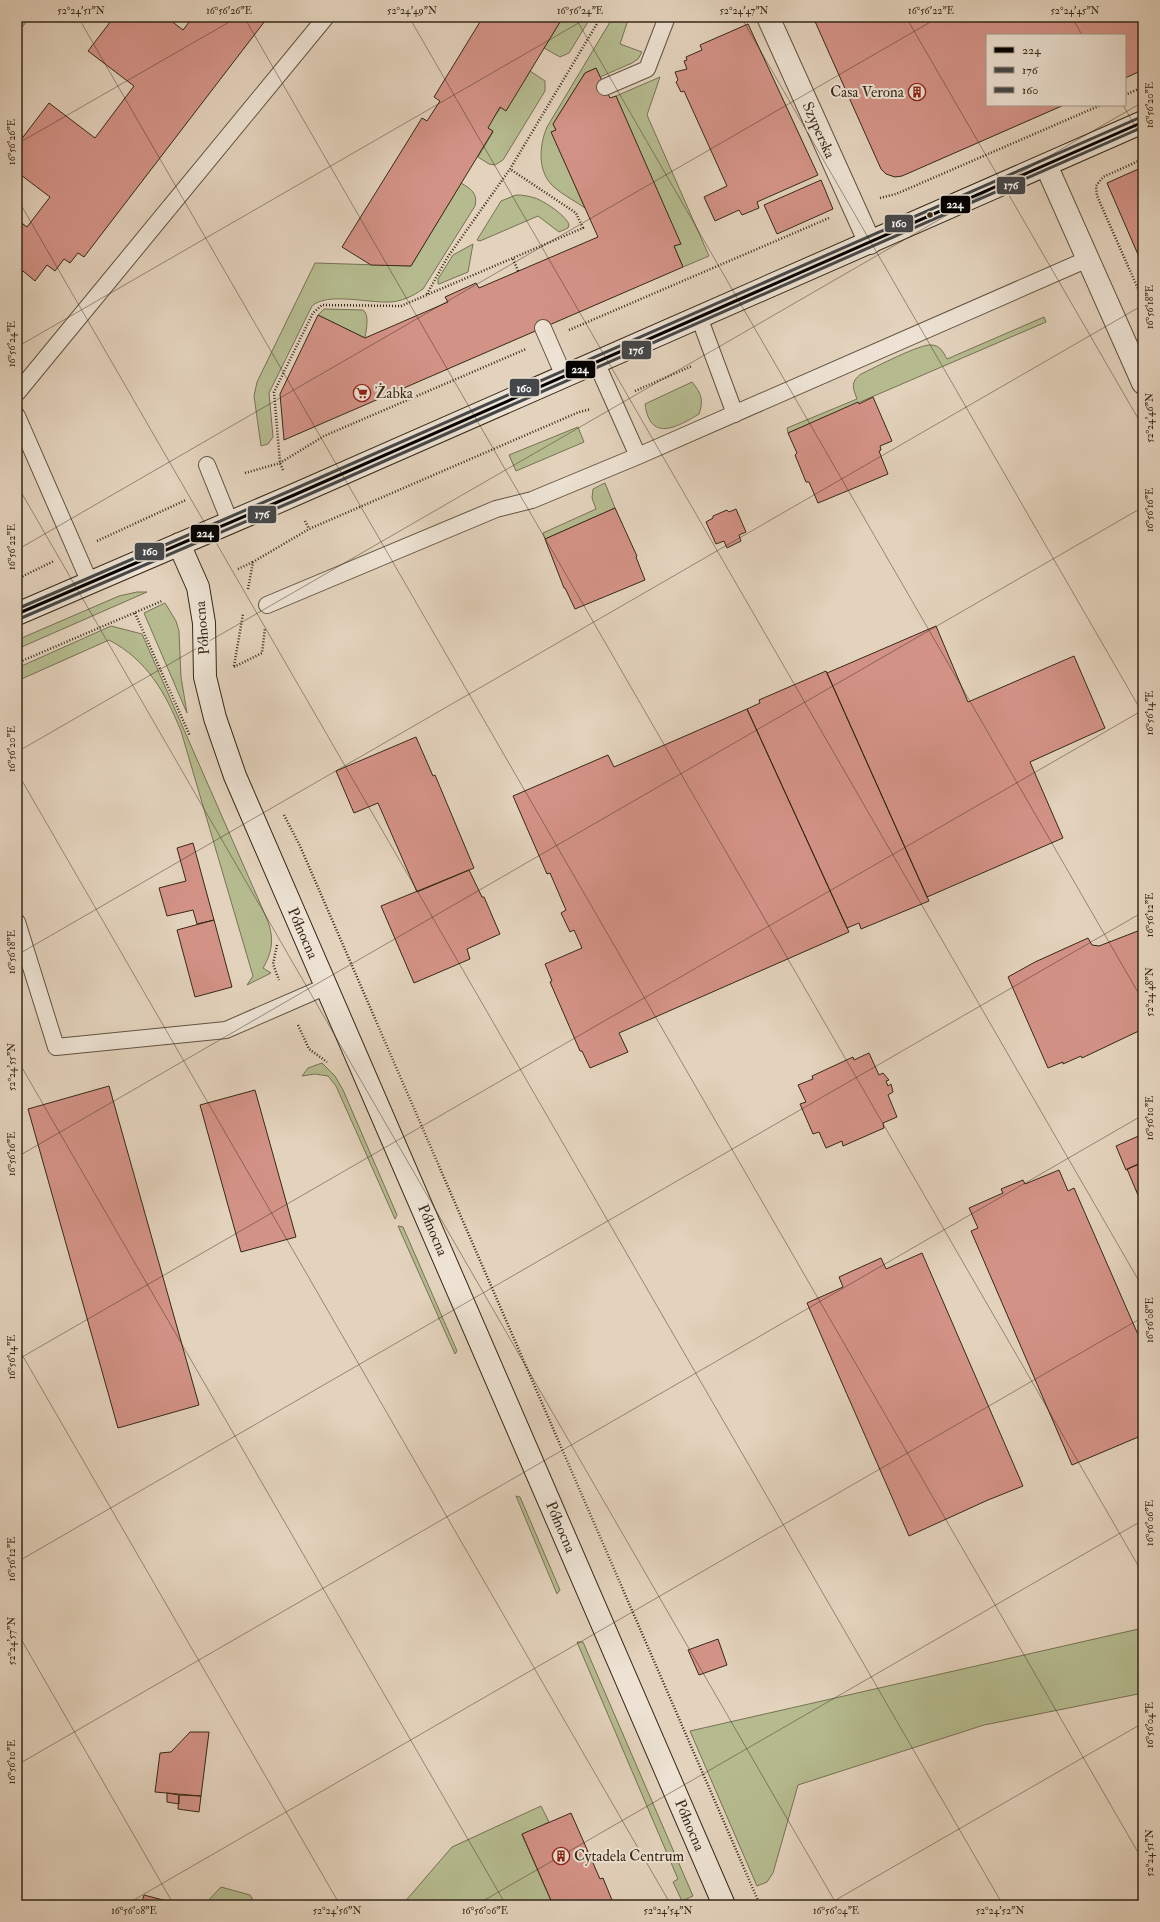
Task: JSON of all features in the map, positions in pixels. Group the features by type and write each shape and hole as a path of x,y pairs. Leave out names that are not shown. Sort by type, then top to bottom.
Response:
{"street":[{"name":"Szyperska","path":"768,17 870,243"},
{"path":"17,614 870,243 1143,122"},
{"path":"1046,165 1143,383"},
{"name":"Północna","path":"179,544 198,587 204,623 206,677 215,718 235,776 724,1905"}],"lane":[{"path":"17,393 326,17"},
{"path":"605,87 647,70 667,17"},
{"path":"267,605 496,509 532,500 638,456 1088,259"},
{"path":"699,317 735,414"},
{"path":"543,328 564,376"},
{"path":"596,362 638,456"},
{"path":"17,416 90,582"},
{"path":"207,465 230,522"},
{"path":"17,922 56,1047 226,1030 327,986"}],"path":[{"path":"426,295 447,258 510,169 601,17"},
{"path":"1126,95 1143,87"},
{"path":"877,198 896,194 1098,106"},
{"path":"1143,159 1103,177 1096,186 1098,196 1143,300"},
{"path":"283,470 280,463 274,392 313,313 322,305 401,306 583,228 576,213 510,169"},
{"path":"1101,173 1103,177"},
{"path":"1093,198 1098,196"},
{"path":"513,259 518,271"},
{"path":"238,569 253,562 309,529 579,412 596,408 714,357"},
{"path":"245,473 280,463"},
{"path":"17,579 76,550 186,500"},
{"path":"304,518 309,529"},
{"path":"248,592 253,562"},
{"path":"17,663 162,601"},
{"path":"233,667 262,653 267,605"},
{"path":"235,675 233,667 245,607"},
{"path":"282,812 309,868 760,1905"}],"green space":[{"path":"563,17 591,17 569,53 560,57 544,48"},
{"path":"613,17 629,17 620,44 642,52 638,59 632,63 600,77 596,68 585,73 553,124 556,130 552,132 585,208 558,190 548,181 542,166 542,142 547,127"},
{"path":"530,71 545,81 545,91 503,160 495,165 489,164 478,157 493,132 486,127"},
{"path":"660,77 647,115 709,256 683,267 674,246 680,244 616,96"},
{"path":"461,183 468,187 475,195 475,206 423,289 407,298 393,302 337,299 319,302 312,306 269,393 273,437 268,444 261,446 254,396 257,382 315,263 411,266"},
{"path":"516,195 535,198 549,205 564,217 569,225 568,228 559,232 538,216 480,241 477,240 501,201"},
{"path":"473,244 468,272 438,284 438,279 453,255"},
{"path":"324,309 363,310 367,319 365,338 318,315"},
{"path":"1044,317 1046,322 788,433 787,428 857,399 853,385 855,380 861,374 897,356 926,345 932,345 940,348 947,359"},
{"path":"692,382 701,397 699,414 682,424 673,427 658,428 652,424 645,404"},
{"path":"578,427 584,442 516,471 509,455"},
{"path":"605,483 615,508 545,539 543,533 596,509 592,498 593,489"},
{"path":"137,592 147,592 17,649 17,640 119,596"},
{"path":"165,603 176,621 179,631 181,677 187,713 144,613"},
{"path":"111,626 142,634 267,919 271,932 271,950 263,968 271,973 247,985 253,976 181,731 168,703 153,678 134,657 109,640 17,681 17,668"},
{"path":"322,1063 335,1076 343,1090 397,1215 395,1219 336,1086 328,1076 315,1074 302,1076 308,1068"},
{"path":"398,1226 403,1227 457,1351 455,1354"},
{"path":"516,1496 520,1497 560,1590 557,1594"},
{"path":"1143,1628 1143,1693 984,1725 798,1785 773,1873 767,1882 757,1886 690,1731"},
{"path":"577,1642 583,1642 693,1896 682,1901 673,1882 678,1879"},
{"path":"541,1806 549,1822 522,1835 553,1905 460,1905 459,1901 444,1905 402,1905 452,1847"},
{"path":"221,1887 250,1895 256,1905 204,1905"}],"water":[{"path":"17,17 30,17 17,34"}],"building":[{"path":"114,17 166,17 183,30 193,17 268,17 84,257 78,253 70,263 64,259 55,271 47,265 35,281 23,271 17,279 17,224 19,221 27,227 50,197 17,172 17,145 49,103 95,138 134,86 88,51"},
{"path":"483,17 563,17 506,111 500,107 488,128 493,131 411,266 371,265 342,247 422,118 427,121 440,101 434,97"},
{"name":"Casa Verona","path":"813,17 1143,17 1143,70 1126,78 1126,34 986,34 986,106 1062,106 902,176 895,177 886,174 881,169"},
{"path":"748,24 818,175 757,202 759,208 742,215 739,210 715,221 704,197 727,186 684,91 681,92 676,82 678,80 675,72 687,69 684,61 687,60 686,57 702,50 700,45"},
{"path":"596,68 610,98 616,96 681,244 674,246 683,267 284,440 280,394 318,315 365,338 448,302 445,297 476,283 479,288 598,237 551,132 556,130 553,124 585,73"},
{"path":"1143,167 1143,266 1107,183"},
{"path":"821,180 833,209 777,234 764,205"},
{"path":"873,397 892,441 880,446 881,450 879,451 888,474 818,503 809,482 806,482 795,455 797,453 788,433 858,402 859,404"},
{"path":"615,508 637,556 636,557 645,580 575,609 564,588 545,539"},
{"path":"736,509 746,532 739,535 741,541 727,548 724,541 716,544 706,522 713,518 713,516 727,510 729,512"},
{"path":"936,626 968,702 1074,656 1105,728 1030,762 1063,838 927,897 827,673"},
{"path":"826,671 929,901 861,929 859,923 847,928 747,709 760,703 759,700"},
{"path":"747,709 849,932 619,1033 628,1052 590,1068 582,1051 580,1051 550,982 552,981 545,964 582,948 574,930 570,932 561,913 566,910 550,873 547,874 513,796 608,755 614,767"},
{"path":"416,737 433,776 435,775 474,868 417,892 378,803 354,813 336,771"},
{"path":"193,843 214,920 197,924 193,910 167,916 159,888 186,881 177,848"},
{"path":"469,870 482,897 484,897 500,934 467,949 470,959 414,983 381,906"},
{"path":"214,920 232,987 195,997 177,930"},
{"path":"1143,929 1143,1014 1141,1014 1143,1029 1082,1058 1081,1056 1063,1064 1063,1062 1048,1068 1008,977 1035,962 1088,938 1092,945 1099,946"},
{"path":"869,1053 879,1075 883,1073 889,1080 886,1081 888,1086 891,1084 893,1092 888,1095 897,1117 883,1123 884,1128 843,1146 842,1141 826,1148 819,1132 813,1134 800,1104 806,1102 798,1085 813,1079 812,1076 853,1057 854,1060"},
{"path":"109,1086 199,1405 118,1428 28,1109"},
{"path":"255,1090 296,1237 241,1252 200,1105"},
{"path":"1143,1134 1143,1162 1126,1170 1116,1146"},
{"path":"1143,1162 1143,1207 1127,1169"},
{"path":"1059,1170 1068,1191 1074,1188 1143,1346 1143,1435 1072,1465 971,1231 978,1228 969,1208 1003,1193 1001,1189 1023,1180 1025,1184"},
{"path":"922,1253 1023,1486 988,1500 909,1536 807,1303 843,1287 839,1277 881,1258 886,1269"},
{"path":"718,1639 727,1665 699,1675 688,1650"},
{"path":"190,1732 209,1732 201,1796 155,1792 160,1753 171,1752"},
{"path":"167,1793 179,1795 179,1804 167,1802"},
{"path":"179,1795 201,1796 199,1812 178,1809"},
{"name":"Cytadela Centrum","path":"571,1813 600,1879 603,1878 614,1905 553,1905 522,1834"},
{"path":"144,1895 182,1905 141,1905"},
{"path":"459,1901 460,1905 444,1905"}],"transit line":[{"name":"160","path":"17,609 292,490 1141,117"},
{"name":"224","path":"17,614 294,495 1143,122"},
{"name":"176","path":"19,619 296,500 1143,127"}],"place":[{"name":"Casa Verona","path":"917,92"},
{"name":"Żabka","path":"362,393"},
{"name":"Cytadela Centrum","path":"561,1856"}]}
